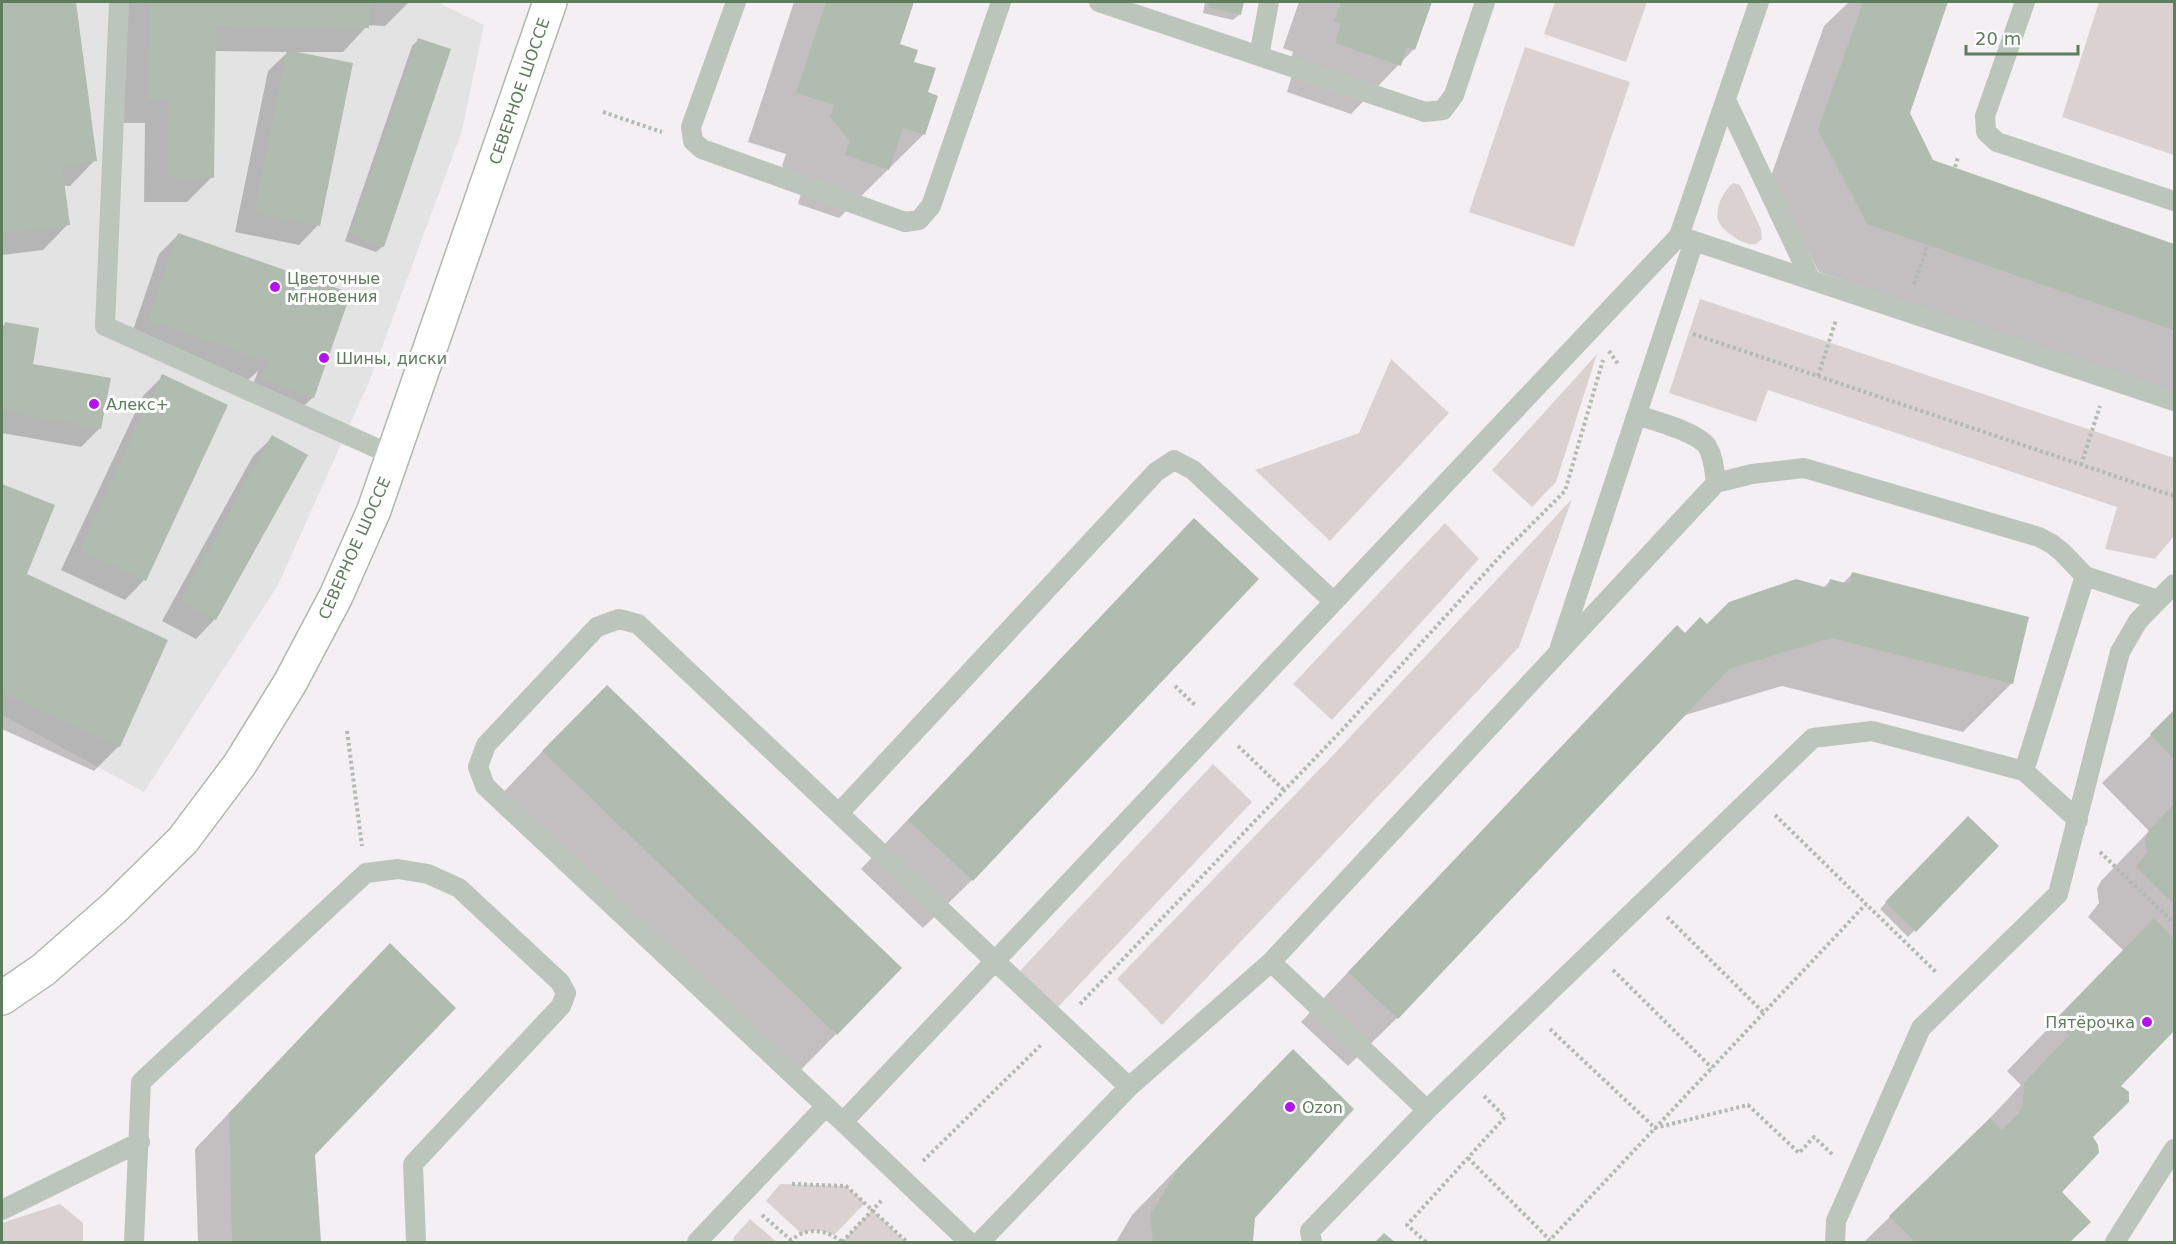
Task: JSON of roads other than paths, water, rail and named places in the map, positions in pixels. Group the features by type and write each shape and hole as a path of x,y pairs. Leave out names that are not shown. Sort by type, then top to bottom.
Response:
{"main road":[{"name":"СЕВЕРНОЕ ШОССЕ","path":"2,998 43,970 124,899 183,840 240,764 290,683 336,596 374,510 550,2"}],"lane":[{"path":"119,2 105,326 394,456"},
{"path":"736,2 691,127 693,141 702,148 905,222 919,220 931,206 1001,2"},
{"path":"1099,2 1425,112 1443,110 1454,95 1485,2"},
{"path":"1259,56 1269,2"},
{"path":"1559,652 1636,415 1726,100 1759,2"},
{"path":"2025,2 1985,116 1986,132 1997,141 2175,201"},
{"path":"1726,100 1811,280"},
{"path":"1687,238 2175,401"},
{"path":"843,1122 1334,602 1687,238"},
{"path":"1636,415 1692,435 1706,444 1713,459 1716,483"},
{"path":"839,813 1156,472 1174,460 1193,470 1334,602"},
{"path":"980,1242 1129,1087 1271,962 1716,483 1752,474 1804,468 2039,537 2062,552 2085,576 2158,600"},
{"path":"2024,771 2085,576"},
{"path":"1835,1242 1836,1221 1922,1028 2058,894 2120,652 2138,621 2175,584"},
{"path":"969,1242 485,786 478,767 486,745 597,627 619,619 638,624 1129,1087"},
{"path":"1312,1242 1311,1231 1427,1110 1813,738 1872,731 2024,771 2077,824"},
{"path":"134,1242 141,1082 366,873 398,869 428,874 459,888 560,982 566,993 561,1006 413,1164 416,1242"},
{"path":"1271,962 1427,1110"},
{"path":"697,1242 826,1106"},
{"path":"2,1210 140,1142"},
{"path":"2115,1242 2175,1149"}],"place":[{"name":"Цветочные мгновения","path":"275,287"},
{"name":"Шины, диски","path":"324,358"},
{"name":"Алекс+","path":"94,404"},
{"name":"Пятёрочка","path":"2147,1022"},
{"name":"Ozon","path":"1290,1107"}]}
